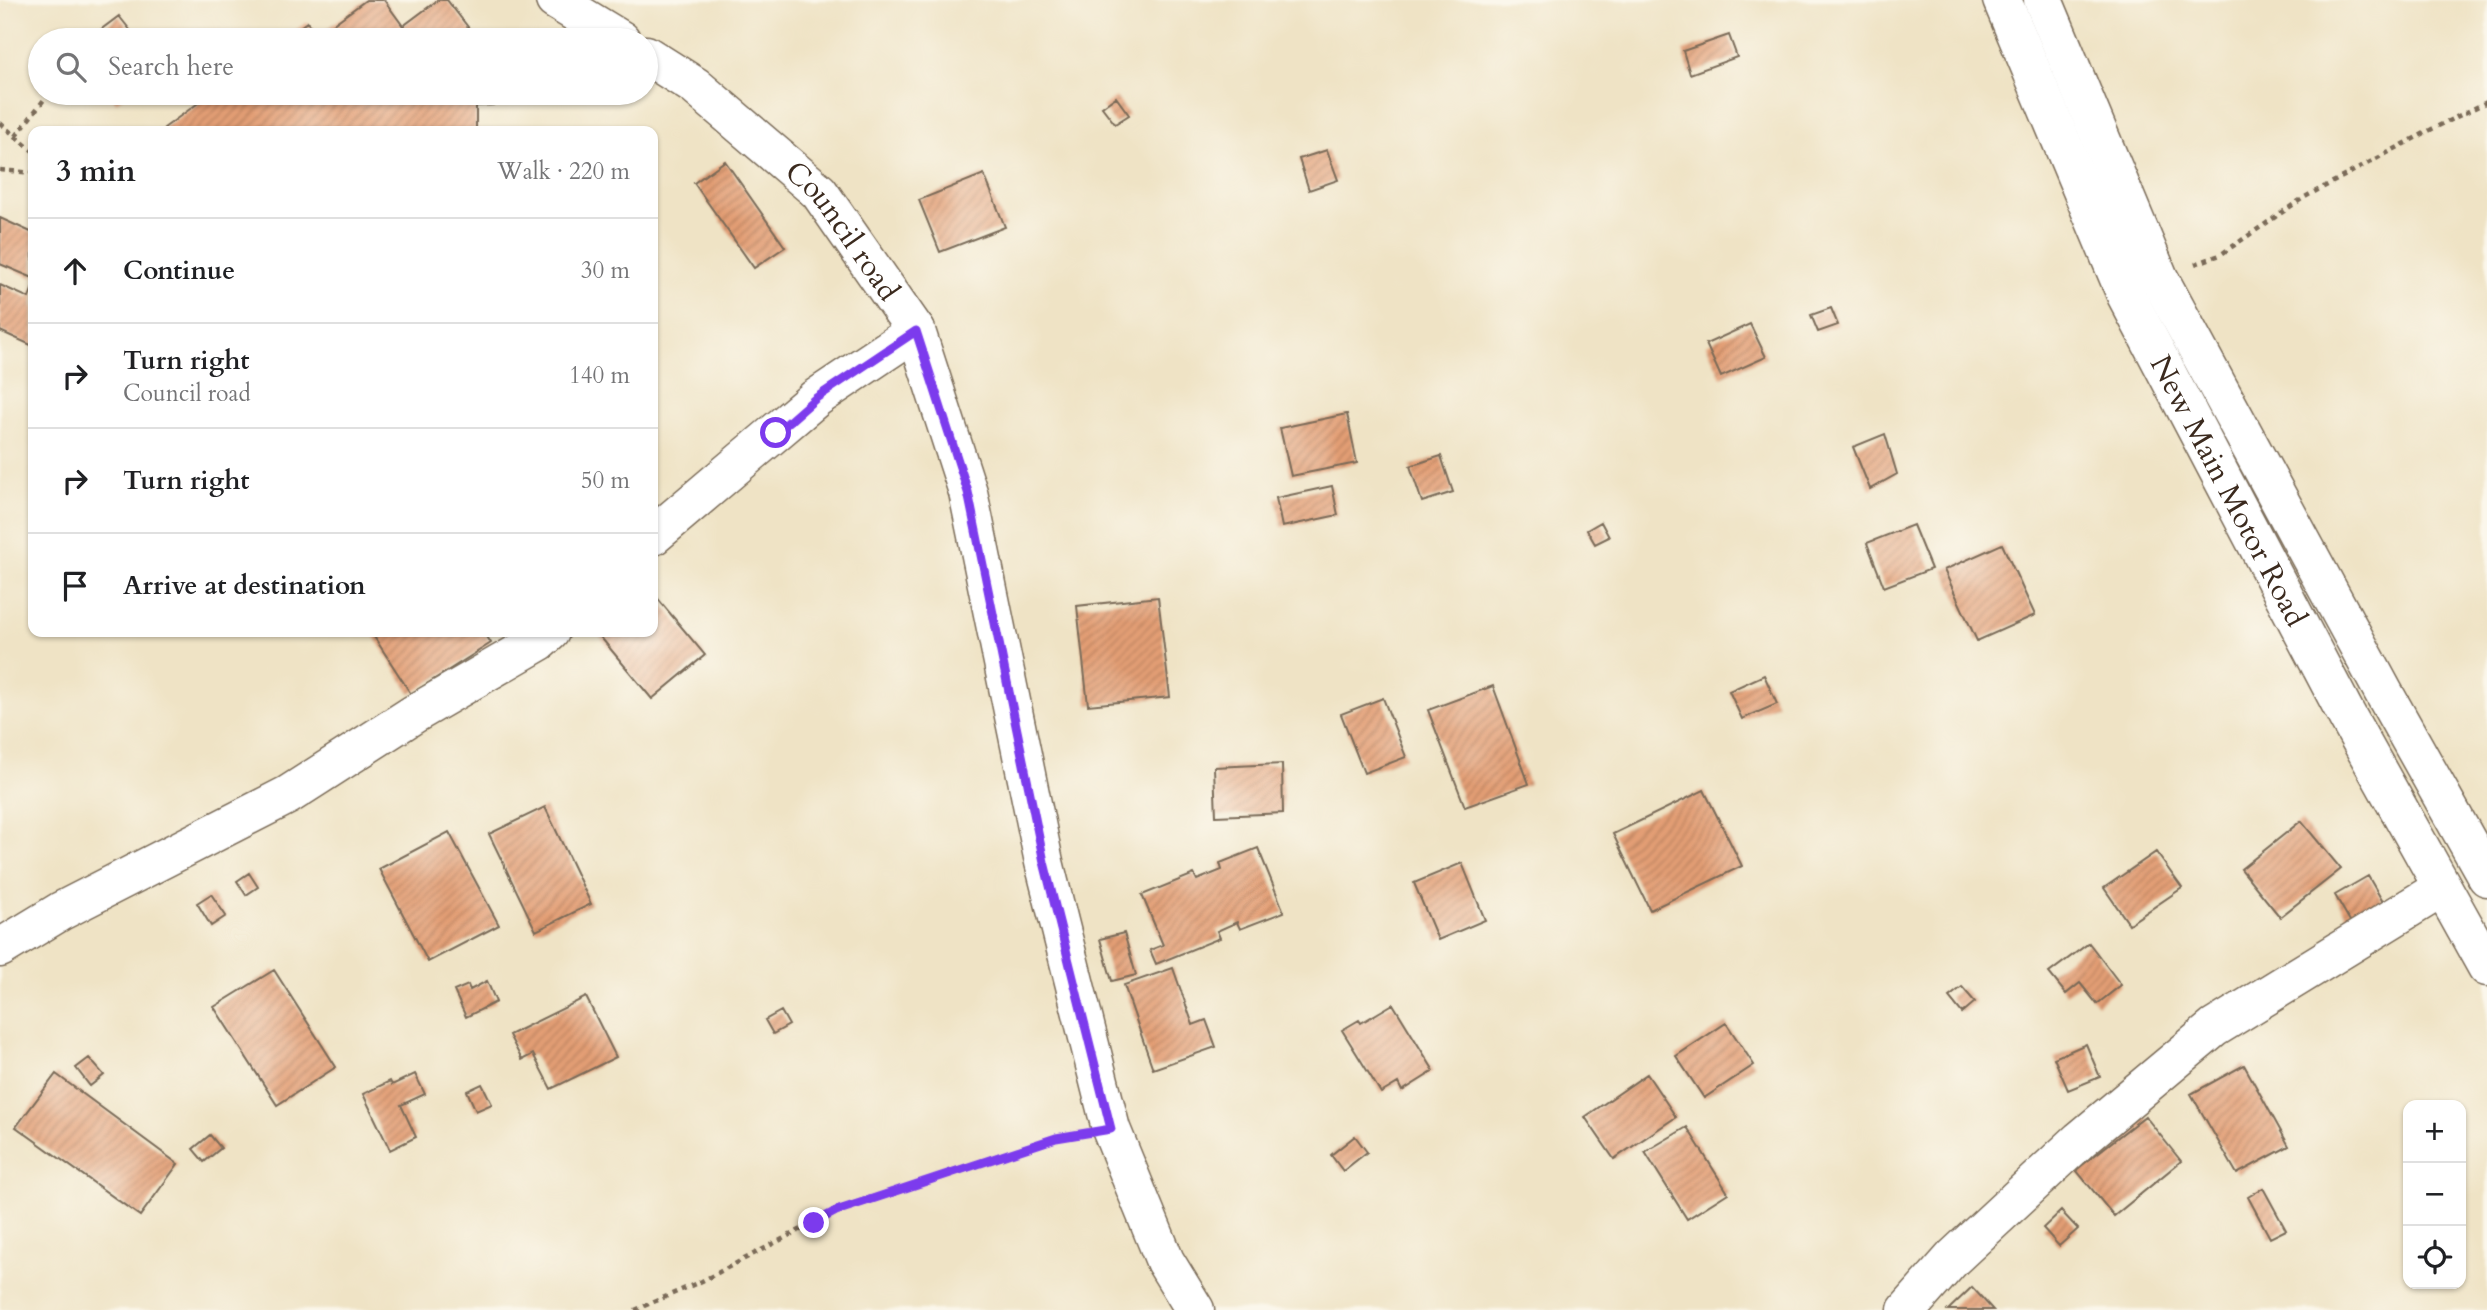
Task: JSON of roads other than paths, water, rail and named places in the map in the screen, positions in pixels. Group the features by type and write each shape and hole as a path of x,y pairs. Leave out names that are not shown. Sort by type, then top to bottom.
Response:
{"main road":[{"path":"555,0 601,28"},
{"name":"New Main Motor Road","path":"2002,0 2126,295 2347,716 2487,967"},
{"name":"New Main Motor Road","path":"2043,0 2159,278 2487,877"},
{"name":"Council road","path":"658,63 695,86 819,192 916,331 968,492 1044,862 1111,1129 1165,1261 1195,1310"},
{"path":"658,532 816,398 916,331"},
{"path":"0,948 61,911 288,795 414,714 544,637"},
{"path":"1907,1310 1953,1258 2080,1140 2214,1028 2442,888"}]}
